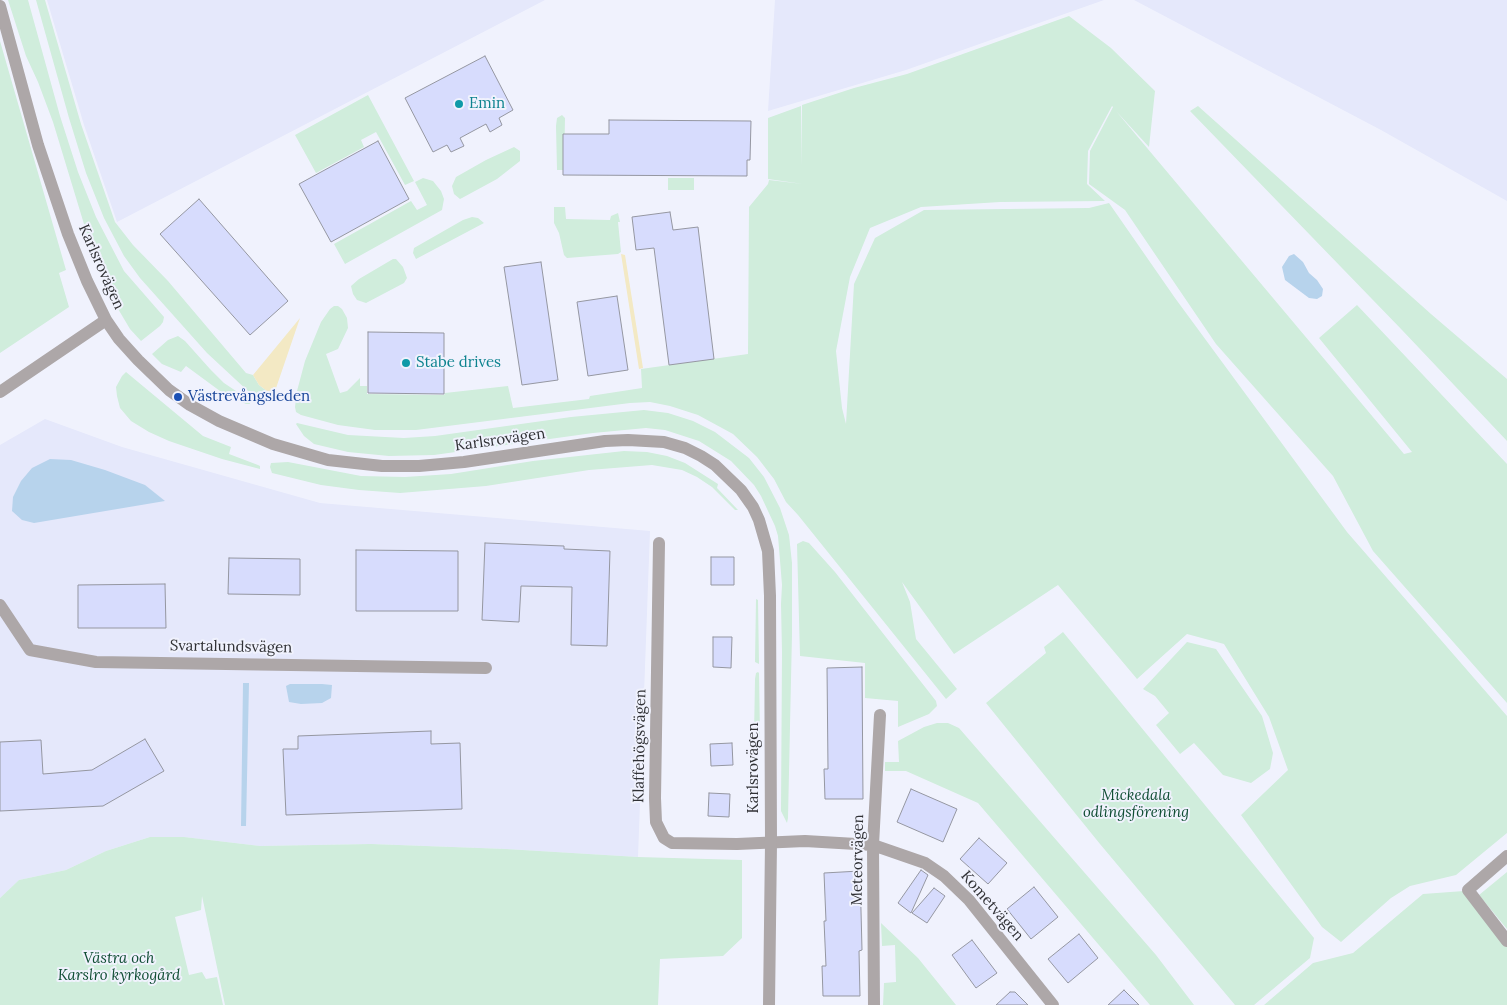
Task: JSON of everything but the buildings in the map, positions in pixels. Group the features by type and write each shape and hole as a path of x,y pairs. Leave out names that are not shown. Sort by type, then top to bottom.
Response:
{"street":[{"name":"Karlsrovägen","path":"0,6 38,145 68,234 87,281 106,320 138,360 169,390 190,405 219,421 273,444 328,460 382,466 419,466 464,462 628,440 664,442 685,448 715,465 741,490 753,508 764,534 768,551 771,843 769,1005"},
{"path":"0,392 106,320"},
{"name":"Klaffehögsvägen","path":"659,543 656,822 664,838 672,843 771,843"},
{"name":"Svartalundsvägen","path":"0,605 30,650 96,662 486,668"},
{"name":"Meteorvägen","path":"874,1005 873,845 880,715"},
{"name":"Kometvägen","path":"771,843 805,841 873,845 925,863 944,876 969,900 1054,1005"},
{"path":"1507,856 1468,890 1507,941"}],"shaded area":[{"path":"47,0 545,0 117,222 84,125"},
{"path":"775,0 1104,0 906,70 768,111"},
{"path":"1134,0 1507,0 1507,201 1381,130"},
{"path":"1294,254 1303,262 1309,273 1323,289 1322,296 1317,299 1309,298 1285,280 1282,267 1289,256"},
{"path":"45,419 122,447 320,503 650,531 638,857 506,849 371,844 260,846 184,837 150,837 106,851 66,870 19,880 0,898 0,445"},
{"path":"50,459 71,460 105,470 145,485 165,501 34,523 22,520 12,511 13,497 21,481 32,468"},
{"path":"243,683 249,683 246,826 241,826"},
{"path":"290,684 332,685 331,698 322,703 301,704 289,702 286,686"}],"green space":[{"path":"8,0 28,0 60,116 78,172 96,217 124,271 164,317 160,326 141,341 130,329 111,297 94,257 53,122 26,56"},
{"path":"36,0 45,0 81,124 115,222 246,373 253,375 259,385 271,394 274,394 270,403 249,392 207,353 140,278 124,256 104,218 86,173"},
{"path":"1069,16 1111,48 1155,91 1149,147 1116,111 1404,454 1412,452 1319,338 1357,305 1507,464 1507,703 1373,551 1333,476 1216,344 1125,210 1089,184 1090,151 1112,106 1088,151 1087,184 1105,201 1000,202 921,207 870,228 850,277 836,351 842,408 846,424 854,284 875,238 924,210 1089,208 1109,203 1175,298 1347,532 1507,716 1507,833 1456,875 1410,886 1391,898 1341,942 1322,927 1241,815 1288,770 1269,717 1224,644 1187,634 1137,679 1058,585 954,654 902,582 910,602 916,639 957,689 946,699 786,502 774,479 757,457 733,434 698,415 650,402 416,430 375,430 338,425 296,412 297,391 305,361 321,322 334,306 342,309 347,318 348,328 338,349 326,354 340,393 347,391 360,378 360,386 367,386 367,394 444,395 445,393 508,386 513,408 589,399 590,396 642,388 641,369 748,354 749,207 768,184 769,180 803,184 768,179 768,118 801,106 802,167 802,105 854,88 907,74"},
{"path":"0,41 66,270 59,273 69,307 0,353"},
{"path":"368,95 414,181 405,185 376,132 361,140 364,147 316,173 295,135"},
{"path":"1198,106 1431,314 1507,379 1507,441 1190,111"},
{"path":"562,115 565,118 564,170 557,170 556,126 557,118"},
{"path":"514,147 520,151 520,161 497,179 460,199 454,194 452,186 456,177"},
{"path":"423,178 433,181 441,191 444,199 442,210 345,264 334,244 411,201 417,210 427,205 415,182"},
{"path":"668,178 694,178 694,190 668,190"},
{"path":"554,207 565,207 566,219 610,220 611,216 618,213 621,252 618,254 567,258 564,255 559,233 554,223"},
{"path":"472,217 478,218 484,223 416,259 413,253 414,248 463,220"},
{"path":"396,259 403,267 407,278 404,283 366,303 357,300 351,286 359,279"},
{"path":"178,336 185,341 224,383 248,399 250,404 246,404 220,391 186,366 181,372 162,364 152,354 168,340"},
{"path":"126,372 203,436 231,447 229,454 258,465 260,469 222,459 169,441 131,421 120,408 116,387"},
{"path":"644,410 668,413 693,421 715,432 749,458 764,477 780,508 789,535 792,563 787,823 781,811 782,585 778,536 761,496 754,485 731,461 699,441 665,430 646,428 593,433 434,455 389,456 348,452 314,444 304,436 296,424 348,435 404,438 435,436 571,417"},
{"path":"624,451 647,452 667,456 685,463 718,484 717,488 738,510 735,510 712,487 697,477 682,470 652,465 589,470 486,486 400,493 321,485 272,473 270,467 271,463 288,462 361,476 405,477 451,474 533,461"},
{"path":"803,541 809,543 835,572 936,701 937,706 929,714 898,727 898,701 865,698 865,663 800,656 797,544"},
{"path":"756,599 758,600 759,664 755,662"},
{"name":"Mickedala odlingsförening","path":"1063,632 1314,938 1310,958 1254,1005 1235,1005 1100,844 986,703 1046,653 1044,647"},
{"path":"1187,642 1216,649 1262,716 1273,753 1270,769 1251,783 1223,775 1194,743 1180,754 1156,725 1169,713 1155,696 1143,689"},
{"path":"758,672 760,737 757,739 754,736 755,679"},
{"path":"937,723 948,723 959,728 1156,955 1194,1005 1150,1005 978,803 906,771 885,771 885,762 899,762 898,741 924,727"},
{"name":"Västra och Karslro kyrkogård","path":"150,837 184,837 260,846 371,844 742,860 742,938 723,956 660,959 658,1005 225,1005 202,896 201,910 175,917 189,975 202,972 206,979 217,977 223,1005 0,1005 0,898 19,880 66,870 106,851"},
{"path":"1507,872 1507,929 1479,895"},
{"path":"1464,891 1507,946 1507,1005 1264,1005 1313,963 1353,953 1423,894"},
{"path":"881,923 918,958 956,1005 883,1005 884,983 896,982 895,945 882,946"}],"sand":[{"path":"621,254 625,255 643,368 639,369"},
{"path":"300,318 274,394 271,394 259,385 253,375"}],"place":[{"name":"Emin","path":"459,104"},
{"name":"Stabe drives","path":"406,363"},
{"name":"Västrevångsleden","path":"178,397"}]}
